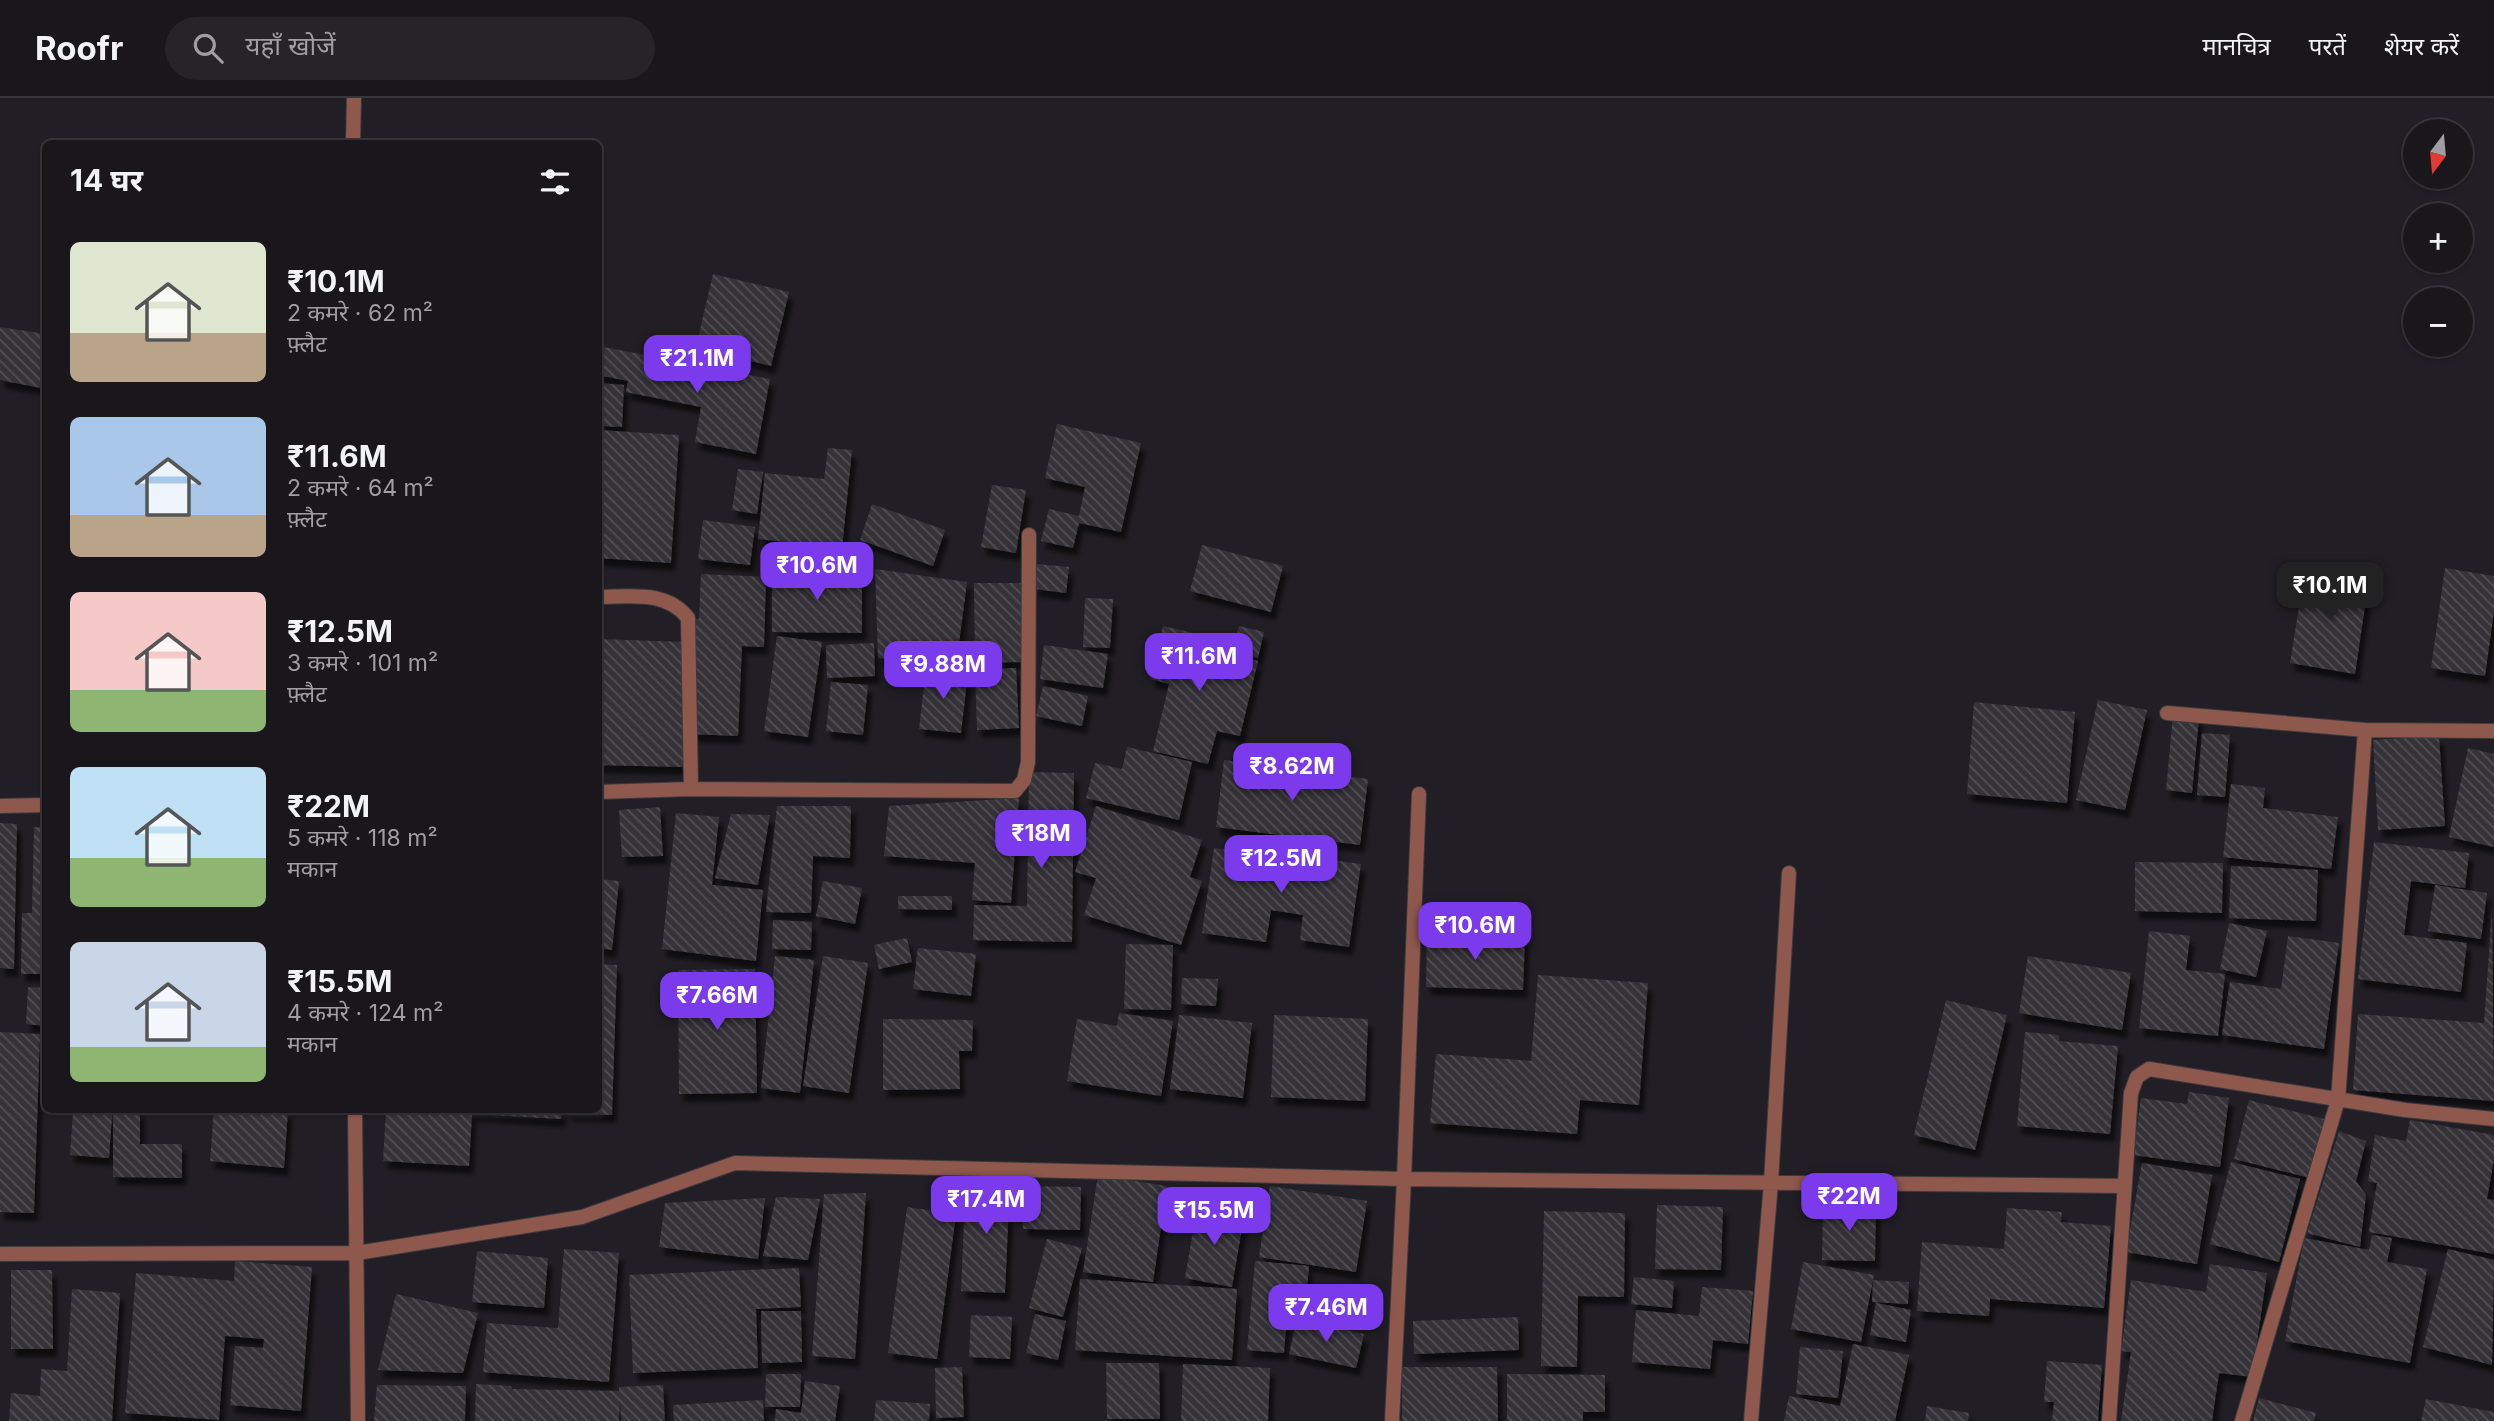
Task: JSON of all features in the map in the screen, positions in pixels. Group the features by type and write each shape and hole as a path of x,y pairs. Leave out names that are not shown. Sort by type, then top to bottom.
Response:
{"street":[{"path":"353,140 354,98"},
{"path":"602,792 691,789 1015,791 1024,780 1028,762 1030,535"},
{"path":"602,597 658,597 678,605 688,618 691,789"},
{"path":"2167,713 2365,730 2494,731"},
{"path":"2242,1421 2338,1100 2365,730"},
{"path":"1392,1421 1419,794"},
{"path":"0,806 42,805"},
{"path":"1751,1421 1771,1182 1789,873"},
{"path":"2109,1421 2131,1093 2137,1077 2149,1069 2338,1100 2494,1119"},
{"path":"355,1113 358,1421"},
{"path":"0,1254 357,1253 582,1217 735,1163 1404,1179 2125,1186"}],"building":[{"path":"713,274 789,292 771,366 696,347"},
{"path":"0,327 42,333 42,388 0,380"},
{"path":"602,347 770,379 756,454 695,442 701,407 626,392 628,381 602,376"},
{"path":"602,383 624,385 622,427 602,426"},
{"path":"1057,424 1141,443 1121,532 1079,523 1073,548 1041,541 1049,509 1079,516 1085,487 1045,478"},
{"path":"602,430 679,435 671,563 602,558"},
{"path":"828,448 852,450 842,548 758,539 765,473 824,479"},
{"path":"738,469 763,472 757,514 732,510"},
{"path":"992,485 1026,490 1016,553 981,547"},
{"path":"872,504 945,530 933,566 860,540"},
{"path":"703,520 755,527 750,565 698,559"},
{"path":"1202,545 1283,566 1271,612 1190,591"},
{"path":"1037,564 1069,567 1066,593 1034,589"},
{"path":"2445,568 2494,576 2494,611 2485,676 2431,668"},
{"path":"875,569 967,582 956,666 878,658"},
{"path":"772,570 862,571 862,633 772,632"},
{"path":"2305,570 2369,579 2355,674 2290,663"},
{"path":"701,574 766,577 764,647 742,646 738,736 690,734 694,619 699,619"},
{"path":"974,583 1022,583 1023,662 975,663"},
{"path":"1085,598 1113,599 1110,648 1083,647"},
{"path":"1163,626 1224,640 1220,652 1258,661 1240,736 1217,731 1208,764 1153,751 1169,684 1150,679"},
{"path":"1239,626 1264,632 1258,658 1233,652"},
{"path":"777,636 822,642 808,737 764,731"},
{"path":"602,639 686,642 683,767 602,765"},
{"path":"874,643 875,676 827,678 826,645"},
{"path":"1044,645 1108,654 1103,688 1040,679"},
{"path":"926,668 968,673 961,733 919,729"},
{"path":"1016,668 1019,728 977,730 975,669"},
{"path":"831,682 868,685 863,735 826,731"},
{"path":"1043,686 1088,696 1082,726 1036,716"},
{"path":"2098,700 2147,710 2125,810 2076,800"},
{"path":"1974,702 2075,712 2067,803 1967,794"},
{"path":"2173,715 2199,717 2192,793 2166,790"},
{"path":"2202,733 2230,735 2225,797 2197,795"},
{"path":"2439,736 2445,826 2378,830 2373,740"},
{"path":"1127,747 1192,762 1179,820 1086,798 1095,763 1122,769"},
{"path":"2468,748 2494,754 2494,847 2449,837"},
{"path":"1224,760 1368,779 1360,845 1216,827"},
{"path":"1029,772 1074,773 1072,942 973,940 974,905 1027,906"},
{"path":"2231,784 2265,788 2263,808 2338,817 2331,869 2223,857"},
{"path":"1019,798 1011,903 972,900 975,863 884,856 889,806"},
{"path":"777,806 851,806 850,858 813,856 811,913 766,912"},
{"path":"1096,806 1202,840 1190,877 1202,881 1181,945 1084,915 1096,878 1075,872"},
{"path":"660,807 663,856 622,857 619,810"},
{"path":"676,813 719,817 712,885 763,890 756,961 662,949"},
{"path":"731,814 770,815 758,885 715,878"},
{"path":"0,823 17,824 14,969 0,968"},
{"path":"34,827 42,828 42,974 21,974 22,913 32,913"},
{"path":"2374,842 2469,853 2465,888 2411,881 2404,935 2467,943 2461,992 2358,979"},
{"path":"1214,848 1257,854 1257,850 1361,864 1349,947 1300,940 1303,915 1271,910 1266,942 1202,933"},
{"path":"2135,862 2223,863 2222,913 2135,911"},
{"path":"2231,866 2318,870 2316,921 2229,918"},
{"path":"602,879 619,881 612,950 602,949"},
{"path":"823,881 862,888 855,924 816,916"},
{"path":"2435,885 2487,893 2481,939 2428,931"},
{"path":"898,896 952,896 952,910 898,909"},
{"path":"2492,910 2494,1101 2353,1090 2358,1014 2484,1023"},
{"path":"773,920 812,922 811,950 772,949"},
{"path":"2229,923 2267,931 2256,977 2220,969"},
{"path":"2149,931 2190,936 2186,970 2225,974 2218,1036 2139,1028"},
{"path":"1427,934 1525,937 1523,990 1426,987"},
{"path":"2288,936 2339,943 2324,1049 2222,1035 2230,982 2281,989"},
{"path":"907,938 912,962 879,969 874,945"},
{"path":"1126,944 1173,945 1171,1010 1124,1009"},
{"path":"918,948 976,954 971,996 913,989"},
{"path":"775,956 814,960 800,1093 761,1088"},
{"path":"823,956 868,963 849,1093 803,1086"},
{"path":"2028,956 2131,973 2122,1030 2019,1013"},
{"path":"602,964 617,965 612,1115 567,1114 602,1113"},
{"path":"755,969 757,1093 679,1094 678,970"},
{"path":"1538,975 1648,983 1639,1105 1580,1100 1577,1134 1430,1123 1436,1054 1531,1061"},
{"path":"1182,978 1218,979 1216,1006 1181,1004"},
{"path":"28,987 42,988 42,1026 26,1024"},
{"path":"1946,1000 2007,1015 1975,1150 1914,1135"},
{"path":"1119,1013 1173,1021 1161,1096 1067,1081 1077,1019 1117,1026"},
{"path":"1179,1015 1252,1023 1243,1098 1170,1089"},
{"path":"1274,1015 1368,1019 1365,1101 1271,1097"},
{"path":"883,1019 973,1020 972,1051 959,1051 960,1089 883,1090"},
{"path":"0,1032 40,1034 34,1213 0,1212"},
{"path":"2025,1032 2059,1035 2059,1041 2118,1046 2110,1134 2017,1126"},
{"path":"2189,1092 2229,1098 2220,1167 2133,1155 2141,1098 2187,1104"},
{"path":"2249,1100 2324,1119 2310,1178 2234,1159"},
{"path":"73,1113 112,1115 109,1158 70,1155"},
{"path":"113,1113 140,1113 140,1144 182,1144 182,1178 113,1177"},
{"path":"214,1113 288,1113 284,1168 210,1161"},
{"path":"386,1113 562,1113 561,1119 472,1114 469,1166 383,1161"},
{"path":"2410,1120 2494,1135 2494,1159 2487,1199 2494,1200 2494,1254 2369,1232 2377,1183 2368,1181 2375,1135 2406,1141"},
{"path":"2339,1131 2366,1141 2356,1181 2366,1195 2360,1247 2307,1233"},
{"path":"2231,1162 2300,1179 2279,1262 2210,1244"},
{"path":"2142,1163 2212,1175 2197,1264 2126,1252"},
{"path":"1098,1175 1167,1186 1153,1282 1083,1272"},
{"path":"966,1178 1010,1180 1005,1293 961,1291"},
{"path":"1024,1186 1081,1187 1080,1230 1023,1229"},
{"path":"1270,1186 1367,1201 1356,1272 1259,1257"},
{"path":"866,1193 855,1359 812,1356 824,1194"},
{"path":"776,1197 820,1199 808,1260 763,1256"},
{"path":"765,1198 758,1259 659,1247 665,1203"},
{"path":"1657,1205 1723,1207 1721,1270 1655,1269"},
{"path":"1823,1205 1876,1207 1875,1261 1822,1260"},
{"path":"907,1207 956,1214 937,1359 888,1353"},
{"path":"1197,1207 1244,1216 1232,1287 1185,1278"},
{"path":"2007,1208 2062,1212 2061,1222 2111,1226 2104,1308 1990,1299 1989,1316 1917,1311 1922,1242 2004,1249"},
{"path":"1544,1211 1625,1213 1624,1297 1578,1296 1577,1367 1541,1366"},
{"path":"2372,1235 2392,1238 2387,1262 2427,1269 2410,1363 2285,1341 2304,1238 2369,1250"},
{"path":"1047,1239 1082,1248 1063,1317 1029,1308"},
{"path":"564,1249 619,1253 609,1382 483,1372 487,1323 558,1328"},
{"path":"2448,1249 2494,1260 2492,1365 2423,1347"},
{"path":"477,1251 548,1258 544,1308 472,1302"},
{"path":"235,1261 312,1267 301,1411 230,1405 235,1346 263,1348 264,1339 225,1336 219,1420 125,1413 136,1273 234,1281"},
{"path":"1255,1261 1309,1266 1307,1288 1344,1291 1342,1317 1287,1314 1284,1353 1247,1350"},
{"path":"1803,1262 1874,1275 1861,1342 1791,1329"},
{"path":"2210,1264 2267,1273 2252,1377 2219,1373 2212,1421 2121,1421 2131,1352 2121,1351 2131,1280 2206,1292"},
{"path":"799,1268 801,1307 756,1309 758,1368 633,1373 629,1275"},
{"path":"11,1270 52,1270 53,1349 11,1349"},
{"path":"1634,1277 1674,1281 1672,1308 1631,1304"},
{"path":"1080,1279 1237,1289 1232,1360 1075,1350"},
{"path":"1873,1280 1909,1282 1908,1304 1872,1302"},
{"path":"1702,1287 1753,1291 1748,1344 1713,1340 1710,1369 1632,1362 1636,1310 1699,1316"},
{"path":"72,1289 120,1293 112,1421 9,1421 11,1393 40,1396 41,1369 67,1371"},
{"path":"396,1294 478,1313 463,1373 378,1370"},
{"path":"1876,1303 1911,1310 1906,1342 1870,1335"},
{"path":"761,1311 801,1311 802,1362 762,1363"},
{"path":"1035,1314 1066,1321 1058,1360 1026,1353"},
{"path":"971,1315 1012,1317 1010,1359 969,1357"},
{"path":"1518,1317 1519,1350 1414,1354 1413,1321"},
{"path":"1297,1319 1364,1334 1356,1368 1289,1354"},
{"path":"1853,1344 1909,1355 1895,1421 1784,1421 1789,1396 1840,1406"},
{"path":"1800,1347 1843,1351 1838,1398 1796,1394"},
{"path":"2047,1361 2102,1365 2098,1421 2052,1421 2054,1402 2044,1402"},
{"path":"1106,1363 1159,1363 1160,1419 1107,1419"},
{"path":"1183,1364 1270,1368 1268,1421 1181,1421"},
{"path":"962,1367 964,1417 936,1418 935,1368"},
{"path":"1402,1367 1497,1367 1498,1421 1402,1421"},
{"path":"766,1374 801,1374 800,1407 765,1407"},
{"path":"1507,1374 1605,1375 1605,1412 1583,1412 1583,1421 1507,1421"},
{"path":"805,1381 840,1386 835,1421 775,1421 776,1409 801,1413"},
{"path":"476,1384 511,1386 512,1389 619,1391 619,1387 663,1385 665,1421 621,1421 620,1400 619,1421 475,1421"},
{"path":"377,1385 466,1386 465,1421 374,1421"},
{"path":"2259,1398 2316,1413 2314,1421 2253,1421"},
{"path":"2426,1399 2494,1412 2494,1421 2421,1421"},
{"path":"763,1400 764,1421 674,1421 673,1405"},
{"path":"876,1400 930,1404 929,1421 874,1421"},
{"path":"1927,1406 1969,1413 1968,1421 1925,1421"}]}
